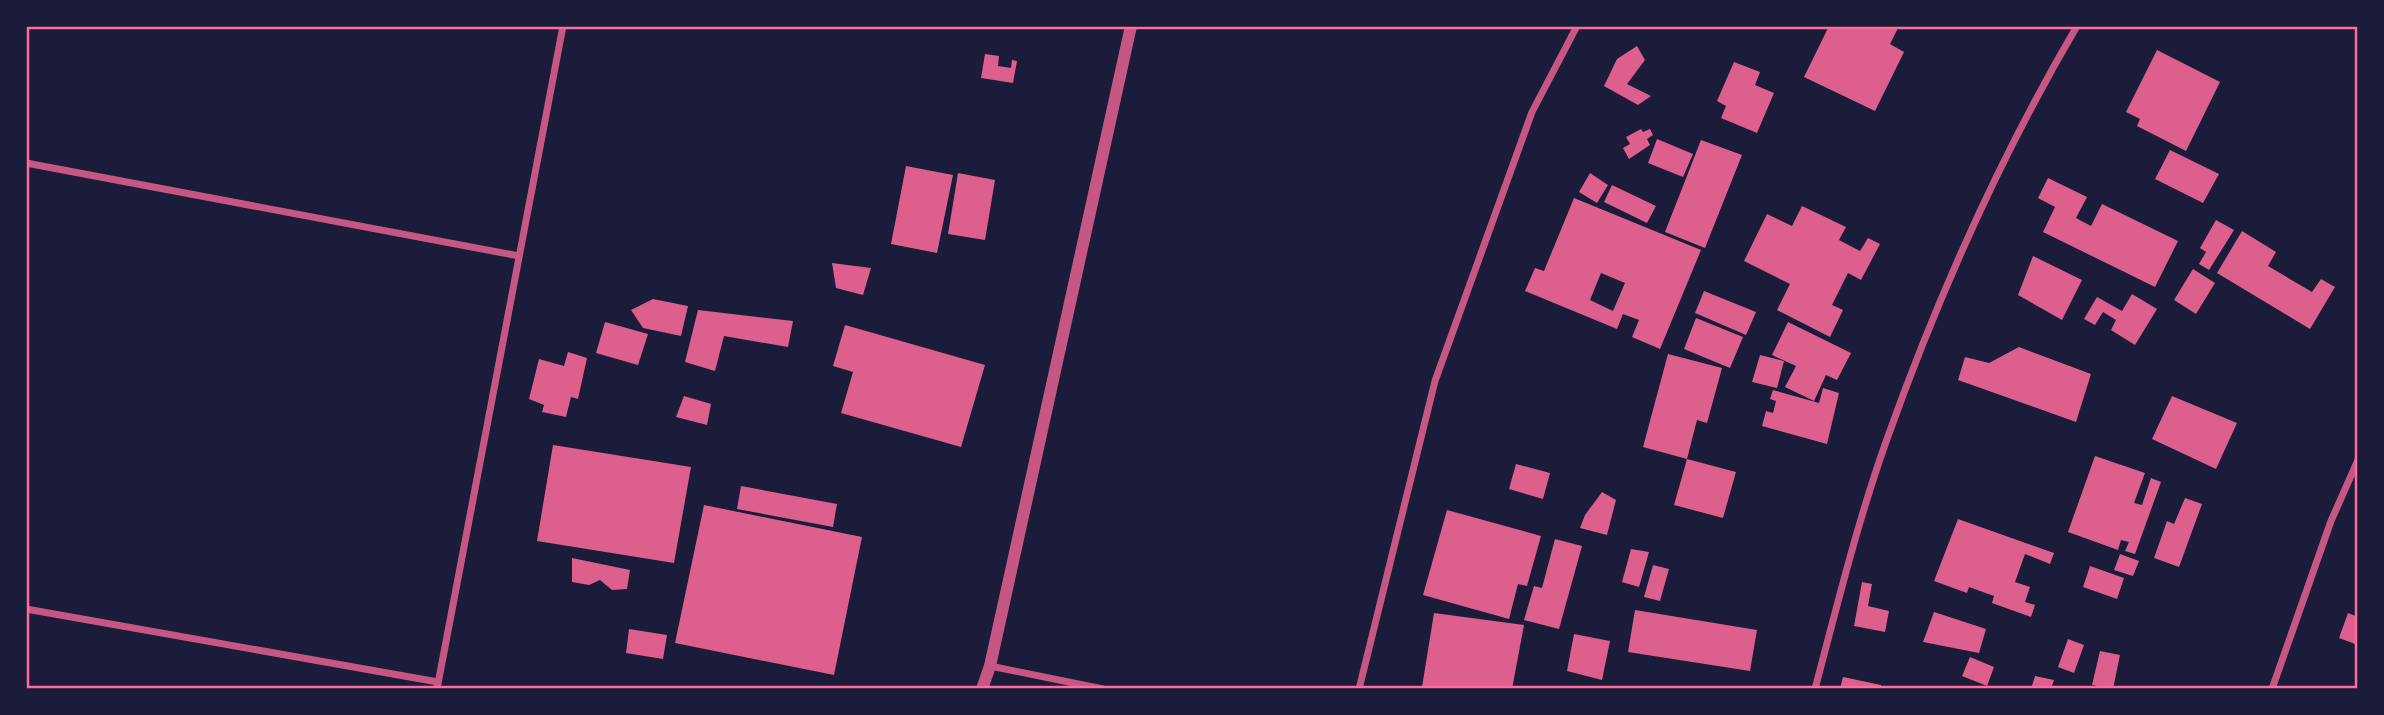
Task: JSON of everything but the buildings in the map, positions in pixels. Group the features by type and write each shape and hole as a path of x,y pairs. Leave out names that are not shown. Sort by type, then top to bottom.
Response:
{"street":[{"path":"26,608 437,685 563,26"},
{"path":"982,689 990,666 1131,26"},
{"path":"1359,689 1435,381 1532,112 1577,26"},
{"path":"1815,689 1886,442 1952,270 2039,91 2077,26"},
{"path":"26,163 519,256"},
{"path":"2272,689 2331,521 2358,460"},
{"path":"990,666 1103,689"}]}
